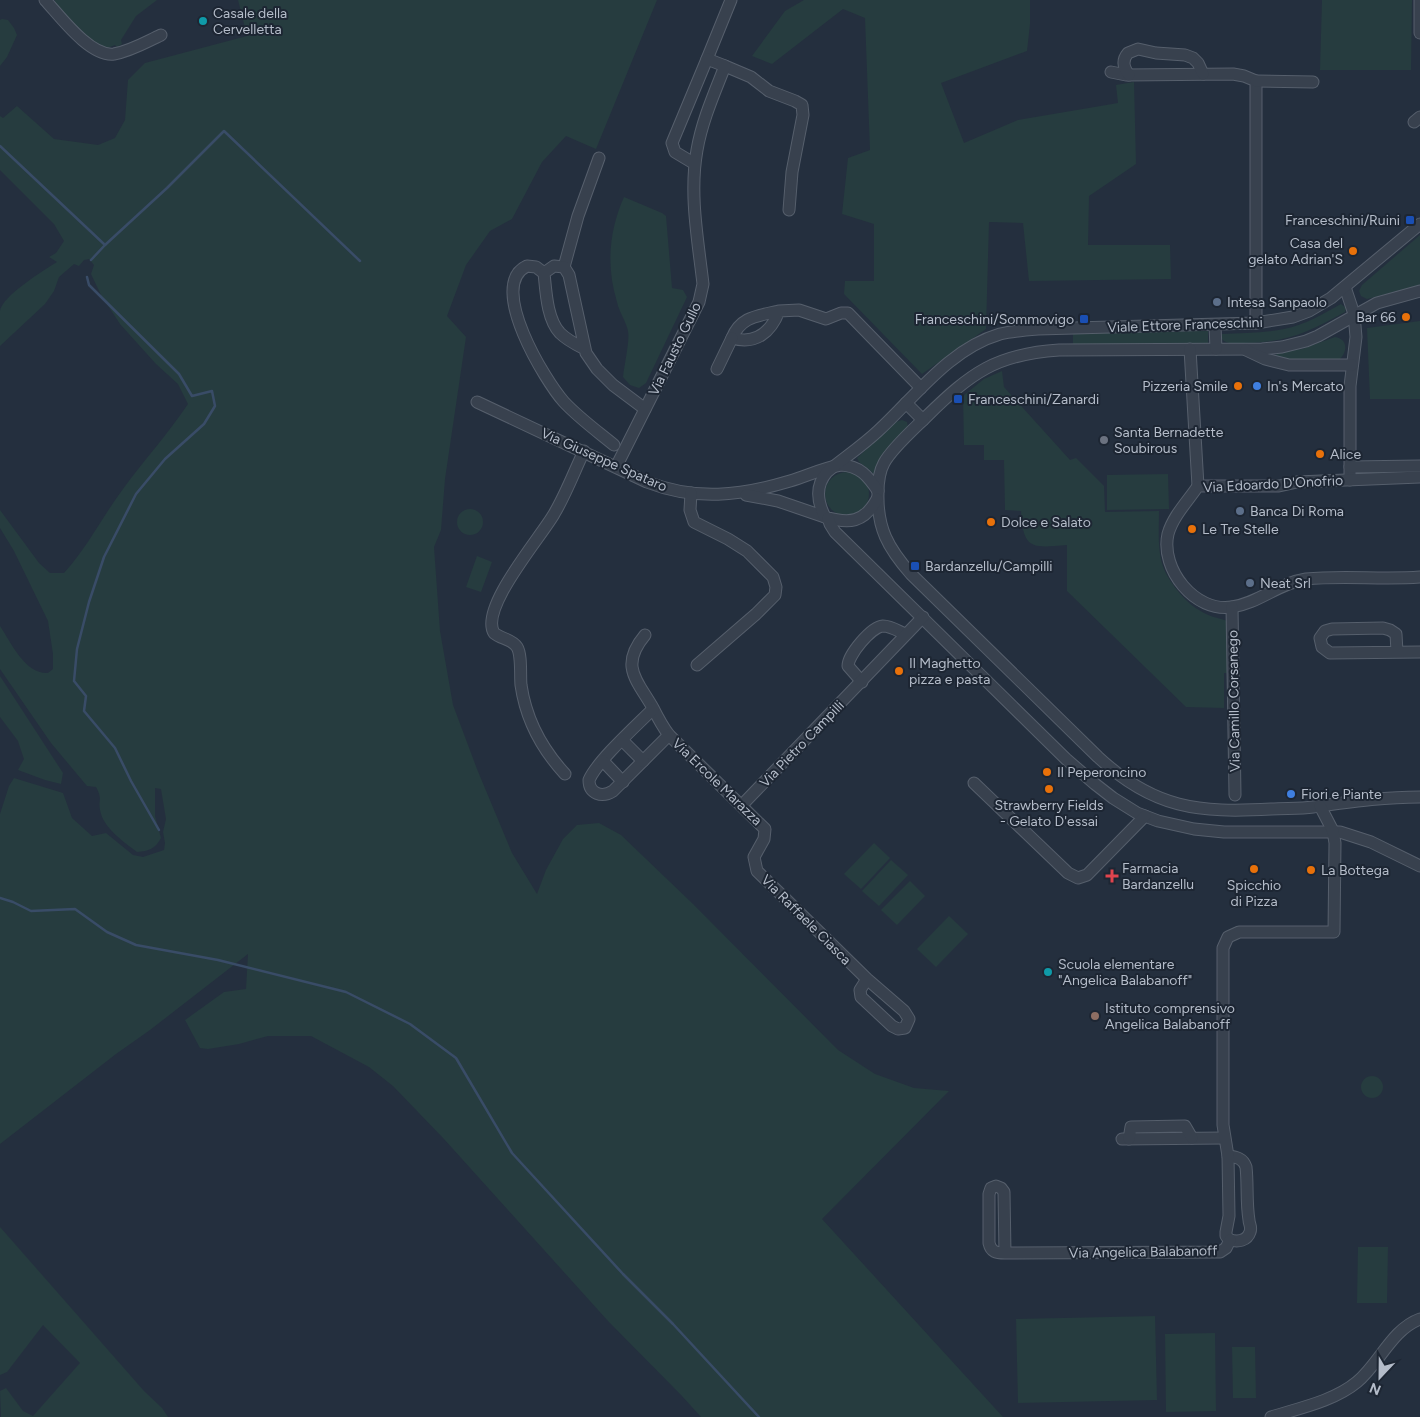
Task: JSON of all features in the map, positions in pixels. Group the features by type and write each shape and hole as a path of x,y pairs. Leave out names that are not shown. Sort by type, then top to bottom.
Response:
{"street":[{"path":"45,0 80,38 99,52 114,54 130,50 161,34"},
{"path":"695,164 677,154 672,143 731,0"},
{"path":"1420,0 1420,33"},
{"path":"1129,75 1124,66 1124,58 1128,52 1136,49 1189,56 1198,63 1203,74"},
{"path":"707,59 751,77 768,91 802,105 803,115 792,172 789,210"},
{"name":"Via Fausto Gullo","path":"616,467 702,294 694,198 695,164 704,124 725,66"},
{"path":"1111,72 1129,75 1232,74 1244,76 1256,82 1313,82"},
{"path":"1256,82 1256,323"},
{"path":"599,158 575,225 564,267 570,278 584,348 590,361 627,397 646,409"},
{"name":"Viale Ettore Franceschini","path":"835,466 870,438 921,388 957,357 996,336 1019,330 1215,325 1277,321 1301,314 1320,305 1345,287 1420,224"},
{"path":"584,348 564,336 554,324 544,273 536,267 527,266 520,271 515,281 514,297 519,325 540,369 561,399 578,416 614,444"},
{"path":"544,273 554,266 564,267"},
{"name":"Via Edoardo D'Onofrio","path":"1345,287 1354,314 1356,336 1350,391 1350,480"},
{"name":"Viale Ettore Franceschini","path":"878,495 880,473 886,459 922,420 967,379 997,362 1034,352 1068,350 1282,347 1306,341 1377,303 1420,291"},
{"path":"717,369 738,326 745,321 779,311 800,310 823,319 844,312 853,316 921,388"},
{"path":"732,338 743,340 763,334 771,328 779,311"},
{"path":"1215,325 1216,349"},
{"path":"1067,328 1068,350"},
{"path":"1190,349 1198,486"},
{"path":"1243,349 1265,359 1289,365 1352,365"},
{"name":"Via Giuseppe Spataro","path":"477,402 656,485 690,493 736,494 778,501 826,517"},
{"path":"906,403 922,420"},
{"path":"565,774 545,751 535,732 523,695 517,646 509,640 499,637 493,631 492,621 502,594 516,568 554,514 584,452"},
{"path":"1420,797 1372,798 1320,806 1241,811 1202,810 1165,800 1134,786 1110,768 900,561 886,540 880,526 878,495 870,479 860,469 848,465 835,466 824,475 818,488 820,502 826,517 836,532 1095,784 1128,808 1165,823 1194,829 1241,833 1332,831 1358,837 1420,866"},
{"name":"Via Giuseppe Spataro","path":"736,494 784,483 835,466"},
{"name":"Via Edoardo D'Onofrio","path":"1350,467 1420,466"},
{"name":"Via Edoardo D'Onofrio","path":"1420,477 1298,482 1279,486 1198,486 1171,526 1167,541 1170,559 1179,580 1195,597 1211,606 1232,607 1255,601 1286,584 1303,580 1420,576"},
{"path":"690,493 690,510 694,522 728,539 746,551 773,577 776,587 774,595 756,614 697,665"},
{"path":"826,517 846,521 860,518 870,511 878,495"},
{"name":"Via Camillo Corsanego","path":"1232,607 1235,795"},
{"name":"Via Pietro Campilli","path":"742,805 923,617"},
{"path":"862,682 848,666 848,661 852,654 879,627 891,627 905,634"},
{"path":"1398,652 1396,634 1386,629 1328,630 1320,638 1322,648 1330,653 1420,652"},
{"name":"Via Ercole Marazza","path":"645,635 633,652 631,667 638,685 661,725 765,829"},
{"path":"994,687 1010,671"},
{"name":"Via Ercole Marazza","path":"653,709 622,740 590,778 589,784 593,791 599,794 609,794 670,735"},
{"path":"622,740 643,761"},
{"path":"603,761 623,782"},
{"path":"1095,784 1110,768"},
{"path":"974,783 1068,874 1075,878 1087,875 1145,816"},
{"name":"Via Angelica Balabanoff","path":"1005,1253 1220,1252 1226,1248 1230,1240 1226,1236 1229,1216 1228,1156 1224,1138 1222,972 1224,944 1231,934 1239,932 1334,932 1335,843 1332,831 1320,806"},
{"path":"1241,811 1241,833"},
{"name":"Via Raffaele Ciasca","path":"765,829 764,839 754,857 757,870 867,979 907,1015 908,1023 905,1028 898,1029 892,1026 861,996 860,990 867,979"},
{"path":"1125,1139 1224,1138"},
{"path":"1228,1156 1239,1158 1245,1164 1248,1219 1251,1229 1244,1240 1230,1240"},
{"path":"996,1186 1002,1188 1004,1192 1005,1253 994,1252 989,1243 989,1194 991,1188 996,1186"},
{"path":"1271,1417 1346,1391 1360,1380 1406,1327 1420,1319"}],"green space":[{"path":"55,0 157,0 136,16 121,40 122,44 105,49 93,44 55,6"},
{"path":"238,0 657,0 596,149 566,136 542,162 512,219 490,231 466,265 447,316 466,337 445,479 441,530 434,547 440,631 453,705 512,853 537,894 546,870 563,839 577,825 599,823 621,835 693,904 838,1050 875,1074 914,1088 949,1091 822,1219 1003,1417 701,1417 608,1321 444,1139 393,1086 369,1067 311,1036 268,1036 239,1044 208,1049 200,1048 185,1020 224,992 246,989 248,954 0,1144 0,814 9,786 14,778 63,793 72,818 92,836 106,833 133,855 143,857 164,850 163,832 166,819 161,789 155,788 155,816 161,838 154,847 137,852 126,844 105,823 96,787 87,786 51,743 0,669 0,626 14,649 32,669 48,673 53,669 53,654 48,621 14,551 0,528 0,510 39,563 50,573 64,573 80,553 123,489 188,404 178,384 156,364 120,324 101,295 91,274 94,265 89,259 84,260 79,266 74,264 59,277 54,291 45,304 0,346 0,311 2,305 15,291 57,262 49,257 56,253 64,241 54,224 0,170 0,116 3,118 17,106 54,139 98,145 115,138 125,120 128,80 145,63 247,36"},
{"path":"804,0 1030,0 1027,51 941,83 964,143 1018,120 1118,103 1116,85 1134,82 1136,164 1089,196 1088,245 1170,245 1171,279 1029,281 1023,223 989,222 986,329 922,374 844,294 845,281 874,281 874,224 842,214 848,158 870,150 865,18 843,9 772,64 752,56 785,11"},
{"path":"1322,0 1412,0 1411,70 1320,70"},
{"path":"0,20 8,20 17,35 7,57 0,66"},
{"path":"624,197 666,216 672,288 683,290 687,297 646,383 639,388 630,385 623,377 628,347 628,331 618,306 611,275 612,236"},
{"path":"1420,235 1420,285 1367,299 1361,296 1359,291 1362,285"},
{"path":"1341,304 1346,308 1345,312 1297,335 1259,342 1232,343 1222,339 1222,334 1253,333 1299,325"},
{"path":"1420,321 1420,399 1370,399 1367,328"},
{"path":"1208,331 1208,344 1073,346 1073,332"},
{"path":"1335,337 1342,340 1345,346 1344,353 1339,360 1282,361 1276,356 1277,353 1302,349"},
{"path":"1002,371 1004,387 1070,460 1076,458 1104,486 1105,512 1159,511 1160,555 1170,580 1178,592 1194,607 1213,617 1228,621 1229,673 1224,673 1224,708 1186,707 1067,591 1067,545 1038,546 1032,544 1027,540 1024,533 1021,511 1005,510 1004,460 984,460 984,445 964,445 963,396 984,379"},
{"path":"902,420 907,422 908,428 875,476 857,458 896,422"},
{"path":"851,472 863,478 868,485 868,503 863,510 856,515 843,516 831,510 826,503 825,490 831,478 838,473"},
{"path":"1168,474 1169,509 1107,510 1107,475"},
{"path":"470,509 479,513 483,522 479,531 470,535 461,531 457,522 461,513"},
{"path":"477,556 492,562 481,592 466,587"},
{"path":"0,676 63,773 61,784 18,770 24,759 18,741 0,717"},
{"path":"874,843 890,858 861,889 844,874"},
{"path":"891,860 908,875 879,906 862,891"},
{"path":"910,881 925,896 897,925 881,910"},
{"path":"949,916 968,934 936,967 917,949"},
{"path":"1372,1076 1380,1079 1383,1087 1380,1095 1372,1098 1364,1095 1361,1087 1364,1079"},
{"path":"0,1227 168,1417 1,1417 0,1391 6,1388 23,1411 33,1416 80,1363 43,1325 7,1372 0,1375"},
{"path":"1358,1247 1388,1247 1387,1303 1357,1303"},
{"path":"1155,1316 1157,1400 1018,1403 1016,1319"},
{"path":"1215,1333 1216,1411 1166,1412 1165,1334"},
{"path":"1232,1347 1255,1347 1256,1398 1233,1398"}],"waterway":[{"path":"105,245 167,188 224,131 360,261"},
{"path":"0,146 105,245 91,260"},
{"path":"87,277 89,285 179,374 192,396 212,391 215,406 204,424 165,459 136,494 104,557 89,602 77,649 74,681 86,696 84,711 115,748 131,781 159,830"},
{"path":"0,898 31,911 75,909 107,932 136,945 218,960 346,992 410,1024 456,1058 512,1153 623,1274 673,1324 759,1417"}],"place":[{"name":"Casale della Cervelletta","path":"203,21"},
{"name":"Franceschini/Ruini","path":"1410,220"},
{"name":"Casa del gelato Adrian'S","path":"1353,251"},
{"name":"Intesa Sanpaolo","path":"1217,302"},
{"name":"Bar 66","path":"1406,317"},
{"name":"Franceschini/Sommovigo","path":"1084,319"},
{"name":"Pizzeria Smile","path":"1238,386"},
{"name":"In's Mercato","path":"1257,386"},
{"name":"Franceschini/Zanardi","path":"958,399"},
{"name":"Santa Bernadette Soubirous","path":"1104,440"},
{"name":"Alice","path":"1320,454"},
{"name":"Banca Di Roma","path":"1240,511"},
{"name":"Dolce e Salato","path":"991,522"},
{"name":"Le Tre Stelle","path":"1192,529"},
{"name":"Bardanzellu/Campilli","path":"915,566"},
{"name":"Neat Srl","path":"1250,583"},
{"name":"Il Maghetto pizza e pasta","path":"899,671"},
{"name":"Il Peperoncino","path":"1047,772"},
{"name":"Strawberry Fields - Gelato D'essai","path":"1049,789"},
{"name":"Fiori e Piante","path":"1291,794"},
{"name":"Spicchio di Pizza","path":"1254,869"},
{"name":"La Bottega","path":"1311,870"},
{"name":"Farmacia Bardanzellu","path":"1112,876"},
{"name":"Scuola elementare \"Angelica Balabanoff\"","path":"1048,972"},
{"name":"Istituto comprensivo Angelica Balabanoff","path":"1095,1016"}]}
